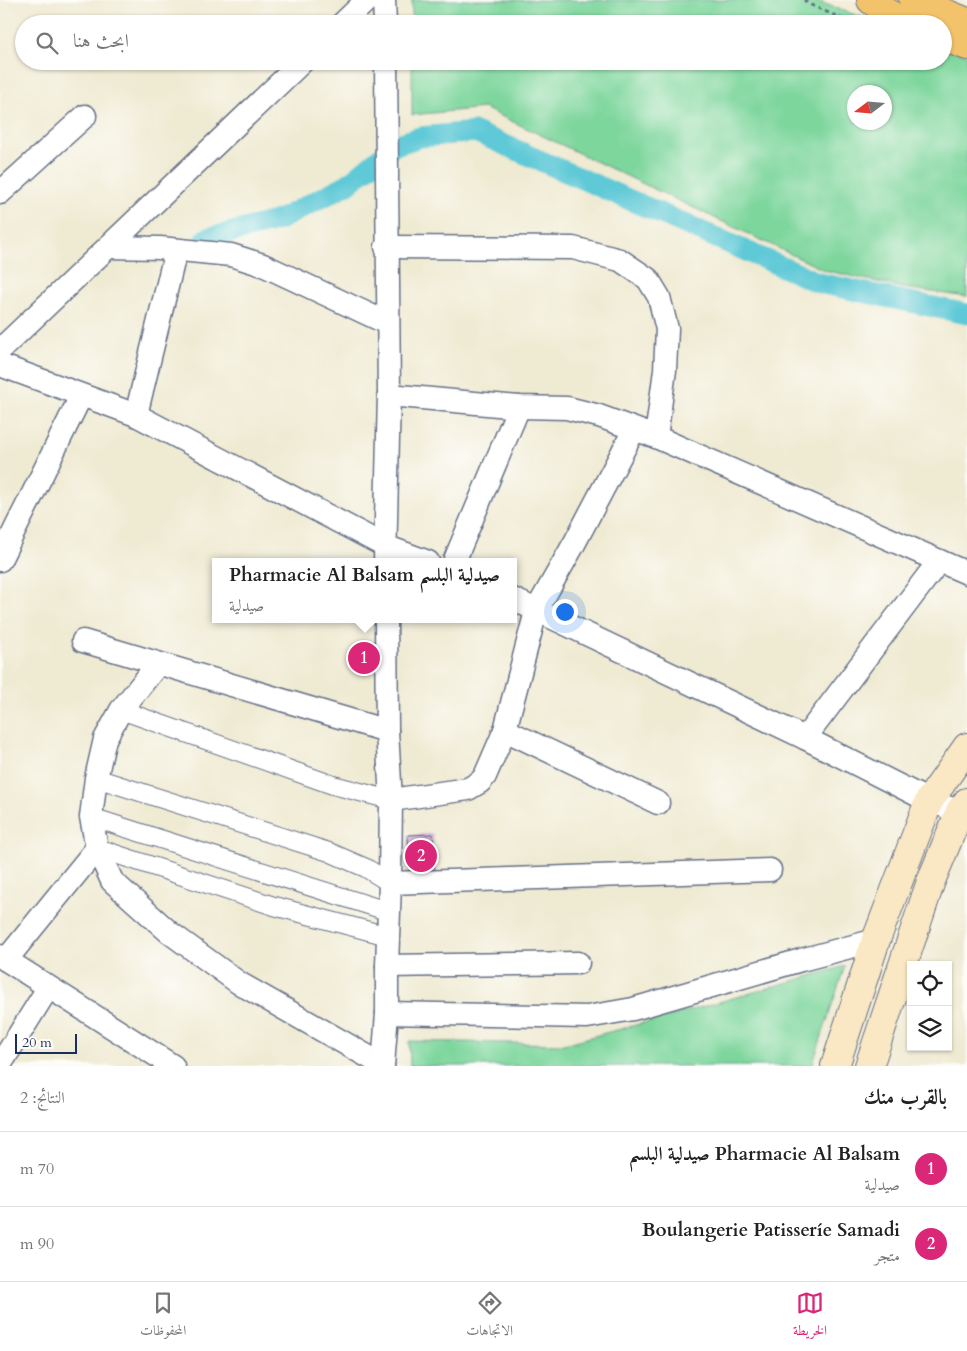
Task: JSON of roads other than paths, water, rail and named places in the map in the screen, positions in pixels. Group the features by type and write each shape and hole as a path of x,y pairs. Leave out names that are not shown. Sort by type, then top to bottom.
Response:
{"highway":[{"path":"871,0 891,15"},
{"path":"914,0 950,15"},
{"path":"952,16 967,22"},
{"path":"952,40 967,46"}],"main road":[{"path":"835,1066 876,940 929,801 967,747"},
{"path":"869,1066 931,881 965,809"}],"street":[{"path":"351,15 367,0"},
{"path":"384,0 385,15"},
{"path":"0,350 294,70"},
{"path":"385,554 389,395 386,247 388,180 386,70"},
{"path":"0,193 85,116"},
{"path":"108,247 160,248 230,255 262,265 388,323"},
{"path":"386,247 573,248 620,260 648,279 659,297 666,329 665,370 656,437"},
{"path":"136,416 176,250"},
{"path":"0,365 136,416 385,554 406,558"},
{"path":"389,395 519,407 567,408 599,416 656,437 967,573"},
{"path":"0,560 81,396"},
{"path":"456,558 519,407"},
{"path":"121,710 333,785 390,800 468,789 480,782 485,776 505,730 536,611 574,544 634,430"},
{"path":"805,738 939,561"},
{"path":"517,601 805,738 929,801 965,809"},
{"path":"158,664 121,710 105,739 96,778 91,817 97,848 112,881 170,932 239,982 383,1066 387,1014 390,912 390,800 386,623"},
{"path":"83,641 387,731"},
{"path":"505,730 658,804"},
{"path":"96,778 329,852 366,868 390,882 770,870"},
{"path":"91,817 390,912"},
{"path":"97,848 274,906 388,936"},
{"path":"97,848 3,958 172,1066"},
{"path":"387,1014 587,1017 633,1009 876,940"},
{"path":"387,966 578,963"},
{"path":"0,1065 48,988"}],"waterway":[{"path":"206,239 279,220 348,184 395,145 420,137 475,132 819,283 967,314"}],"place":[{"name":"Pharmacie Al Balsam صيدلية البلسم","path":"364,658"},
{"name":"Boulangerie Patisseríe Samadi","path":"421,856"}]}
